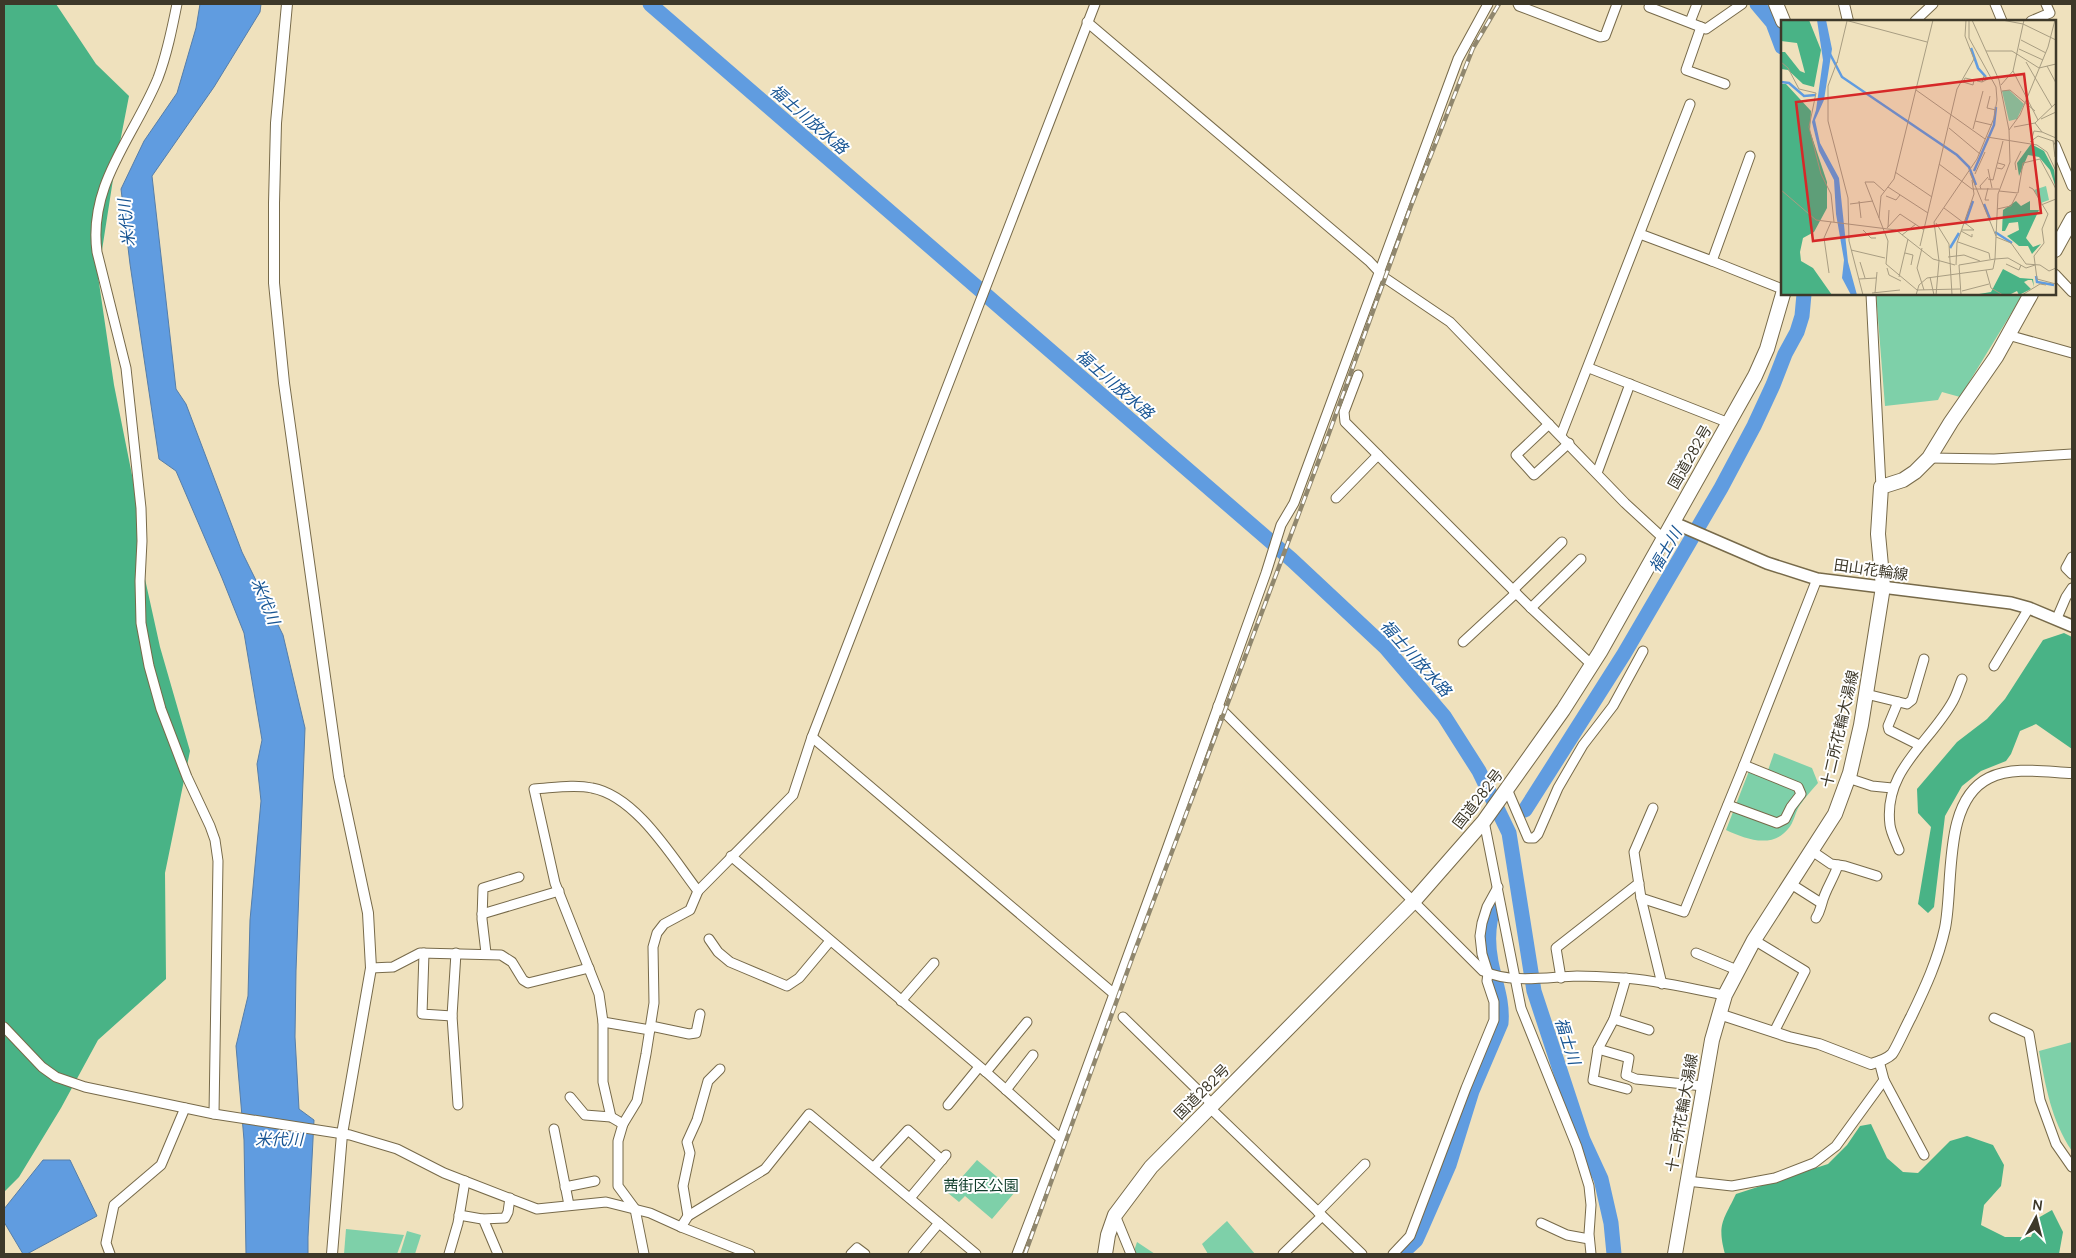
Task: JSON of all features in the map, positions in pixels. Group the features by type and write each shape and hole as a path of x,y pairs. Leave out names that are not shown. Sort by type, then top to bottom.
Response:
{"main road":[{"path":"1778,4 1783,20"},
{"path":"2056,248 2072,219"},
{"name":"国道282号","path":"1106,1254 1108,1235 1115,1215 1151,1167 1413,902 1484,821 1563,710 1592,665 1762,362 1783,295"},
{"path":"1881,487 1903,480 1915,472 1929,458 1951,422 1996,357 2030,295"},
{"name":"十二所花輪大湯線","path":"1675,1254 1703,1086 1712,1040 1725,995 1754,940 1835,814 1848,778 1866,694 1883,587 1878,534 1881,487"},
{"name":"田山花輪線","path":"1672,522 1767,562 1817,579 2029,608 2072,626"}],"street":[{"path":"177,4 165,58 158,78 114,162 100,195 95,234 127,378 141,508 141,623 149,666 160,709 187,777 210,826 218,862 217,1114"},
{"path":"287,4 276,123 274,283 284,383 339,777 368,913 371,968 336,1133 332,1254"},
{"path":"644,1254 636,1209 618,1186 618,1141 623,1124 637,1102 654,1003 653,947 657,933 664,924 690,910 698,891 793,795 812,737 1094,4"},
{"path":"1017,1254 1061,1139 1218,706 1281,525 1294,502 1458,59 1488,4"},
{"path":"1518,4 1600,37 1605,36 1618,4"},
{"path":"1690,22 1697,4"},
{"path":"1646,5 1706,29 1742,4"},
{"path":"1844,4 1848,20"},
{"path":"1918,20 1933,4"},
{"path":"1994,4 2002,20"},
{"path":"2033,20 2050,13 2046,4"},
{"path":"1088,22 1362,255 1378,272 1450,322 1663,538"},
{"path":"1701,27 1686,70 1725,84"},
{"path":"1561,435 1690,104"},
{"path":"2056,147 2072,186"},
{"path":"1712,261 1750,156"},
{"path":"1640,234 1781,290"},
{"path":"2056,275 2072,292"},
{"path":"1871,295 1881,487"},
{"path":"2008,335 2072,353"},
{"path":"1588,368 1729,423"},
{"path":"1358,375 1344,412 1345,422 1531,608 1592,665"},
{"path":"1597,473 1630,384"},
{"path":"1549,424 1516,455 1534,475 1569,443"},
{"path":"1929,458 1994,458 2072,454"},
{"path":"1336,498 1378,455"},
{"path":"1463,642 1562,542"},
{"path":"2072,557 2066,568 2072,574"},
{"path":"1531,608 1581,559"},
{"path":"1641,898 1684,912 1817,579"},
{"path":"2056,618 2072,588"},
{"path":"1994,666 2029,608"},
{"path":"1506,790 1528,838 1534,838 1538,834 1558,788 1582,745 1613,706 1643,651"},
{"path":"1866,694 1907,704 1912,700 1924,659"},
{"path":"1899,850 1890,827 1889,808 1892,788 1920,745 1953,701 1962,679"},
{"path":"1898,702 1888,726 1889,730 1920,745"},
{"path":"1218,706 1483,971 1519,978 1557,979 1576,976 1626,978 1725,995"},
{"path":"812,737 1113,993"},
{"path":"1728,805 1777,823 1785,819 1801,794 1798,787 1744,765"},
{"path":"1719,1014 1819,1044 1871,1064 1892,1054 1916,1007 1937,959 1950,898 1951,857 1962,807 1968,795 1987,779 1999,773 2021,771 2072,772"},
{"path":"1848,778 1872,786 1892,788"},
{"path":"611,1117 603,1082 603,1022 600,994 559,891 534,789 590,787 618,798 648,826 698,891"},
{"path":"1653,808 1634,852 1641,898 1662,984"},
{"path":"1484,821 1519,978 1521,1008 1577,1147 1588,1186 1591,1205 1589,1239 1591,1254"},
{"path":"1812,852 1831,864 1877,876"},
{"path":"731,856 982,1069 1061,1139"},
{"path":"1816,918 1822,909 1822,903 1835,876 1838,865"},
{"path":"486,953 482,914 484,886 519,876"},
{"path":"1557,979 1556,948 1639,883"},
{"path":"1791,884 1822,903"},
{"path":"1493,974 1482,954 1480,936 1487,907 1498,887"},
{"path":"482,914 559,891"},
{"path":"709,939 718,952 730,962 787,986 799,978 830,941"},
{"path":"1754,940 1805,971 1774,1032"},
{"path":"371,968 393,967 420,953 486,953 501,955 512,962 523,980 528,983 589,968"},
{"path":"424,953 422,1014 452,1016"},
{"path":"456,953 452,1016 458,1105"},
{"path":"1696,953 1737,970"},
{"path":"901,1001 934,963"},
{"path":"1394,1254 1410,1236 1494,1020 1494,1002 1487,981 1493,974"},
{"path":"1626,978 1614,1019 1598,1048 1593,1080 1627,1089"},
{"path":"603,1022 689,1034 696,1033 700,1014"},
{"path":"1123,1017 1362,1254"},
{"path":"1994,1018 2029,1034 2040,1100 2056,1144 2072,1167"},
{"path":"1614,1019 1649,1030"},
{"path":"948,1105 1027,1022"},
{"path":"4,1027 42,1067 56,1077 96,1089 185,1108 336,1133 397,1149 444,1173 538,1209 606,1202 650,1212 681,1227 750,1254"},
{"path":"1598,1048 1629,1058 1626,1075 1636,1079 1703,1086"},
{"path":"1006,1090 1033,1055"},
{"path":"1879,1061 1884,1080 1924,1155"},
{"path":"688,1216 682,1186 690,1153 687,1142 697,1120 708,1082 720,1069"},
{"path":"1687,1181 1732,1186 1775,1178 1814,1163 1836,1146 1884,1080"},
{"path":"570,1098 584,1115 611,1117 623,1124"},
{"path":"110,1254 106,1243 114,1204 161,1165 185,1108"},
{"path":"681,1227 688,1216 765,1169 809,1114 976,1254"},
{"path":"554,1129 569,1206"},
{"path":"874,1167 908,1130 944,1158 910,1198"},
{"path":"1283,1254 1365,1164"},
{"path":"448,1254 459,1215 465,1181"},
{"path":"565,1187 595,1181"},
{"path":"459,1215 482,1219 505,1218 510,1198"},
{"path":"1115,1215 1131,1254"},
{"path":"482,1219 498,1254"},
{"path":"913,1254 939,1223"},
{"path":"1541,1223 1567,1236 1589,1239"},
{"path":"851,1254 857,1248 865,1254"}],"green space":[{"path":"4,4 56,4 96,64 129,96 114,173 98,276 114,385 133,480 145,579 160,647 190,751 165,873 166,979 98,1040 61,1108 19,1177 4,1192"},
{"path":"1876,295 2022,295 1960,397 1942,392 1938,400 1885,406"},
{"path":"2064,633 2072,637 2072,749 2036,724 2020,731 2011,754 2006,761 1981,771 1962,786 1945,816 1934,907 1928,913 1918,904 1931,827 1918,813 1917,789 1957,742 1987,719 2005,699 2043,640"},
{"path":"1774,753 1812,768 1818,783 1802,802 1790,827 1782,835 1774,839 1758,840 1726,830 1749,771 1766,776"},
{"path":"2072,1042 2072,1151 2054,1115 2039,1051"},
{"path":"1871,1124 1887,1158 1903,1172 1918,1173 1950,1141 1967,1136 1993,1145 2004,1165 2001,1186 1984,1205 1981,1225 2005,1237 2031,1237 2038,1218 2052,1210 2063,1232 2059,1254 1725,1254 1722,1236 1723,1223 1736,1194 1828,1164 1847,1145 1860,1126"},
{"name":"茜街区公園","path":"977,1160 1015,1192 992,1219 965,1196 959,1202 948,1193"},
{"path":"1227,1221 1255,1254 1208,1254 1202,1244"},
{"path":"346,1229 404,1235 397,1254 344,1254"},
{"path":"407,1231 421,1235 415,1254 400,1254"},
{"path":"1137,1242 1155,1254 1135,1254"}],"water":[{"name":"米代川","path":"200,4 261,4 260,12 214,87 152,176 176,389 186,404 242,552 283,635 305,728 295,1037 299,1109 314,1120 308,1254 246,1254 244,1140 236,1046 248,996 250,920 261,801 257,764 262,740 244,633 176,471 159,459 130,264 121,189 144,141 177,93 196,28"},
{"path":"43,1160 70,1160 97,1216 27,1254 23,1254 4,1222 4,1209"}],"waterway":[{"name":"福士川放水路","path":"650,4 1292,560 1385,647 1444,716 1479,771 1509,833 1534,991 1583,1140 1601,1179 1611,1223 1614,1254"},
{"name":"福士川","path":"1757,4 1773,23 1781,44"},
{"name":"福士川","path":"1525,810 1624,654 1721,488 1754,426 1785,354 1797,332 1802,316 1804,295"},
{"name":"福士川","path":"1401,1254 1416,1240 1449,1165 1472,1091 1501,1023 1500,1000 1489,947 1489,932 1495,903"}],"railway":[{"path":"1025,1254 1134,953 1328,436 1411,206 1473,48 1499,4"}]}
